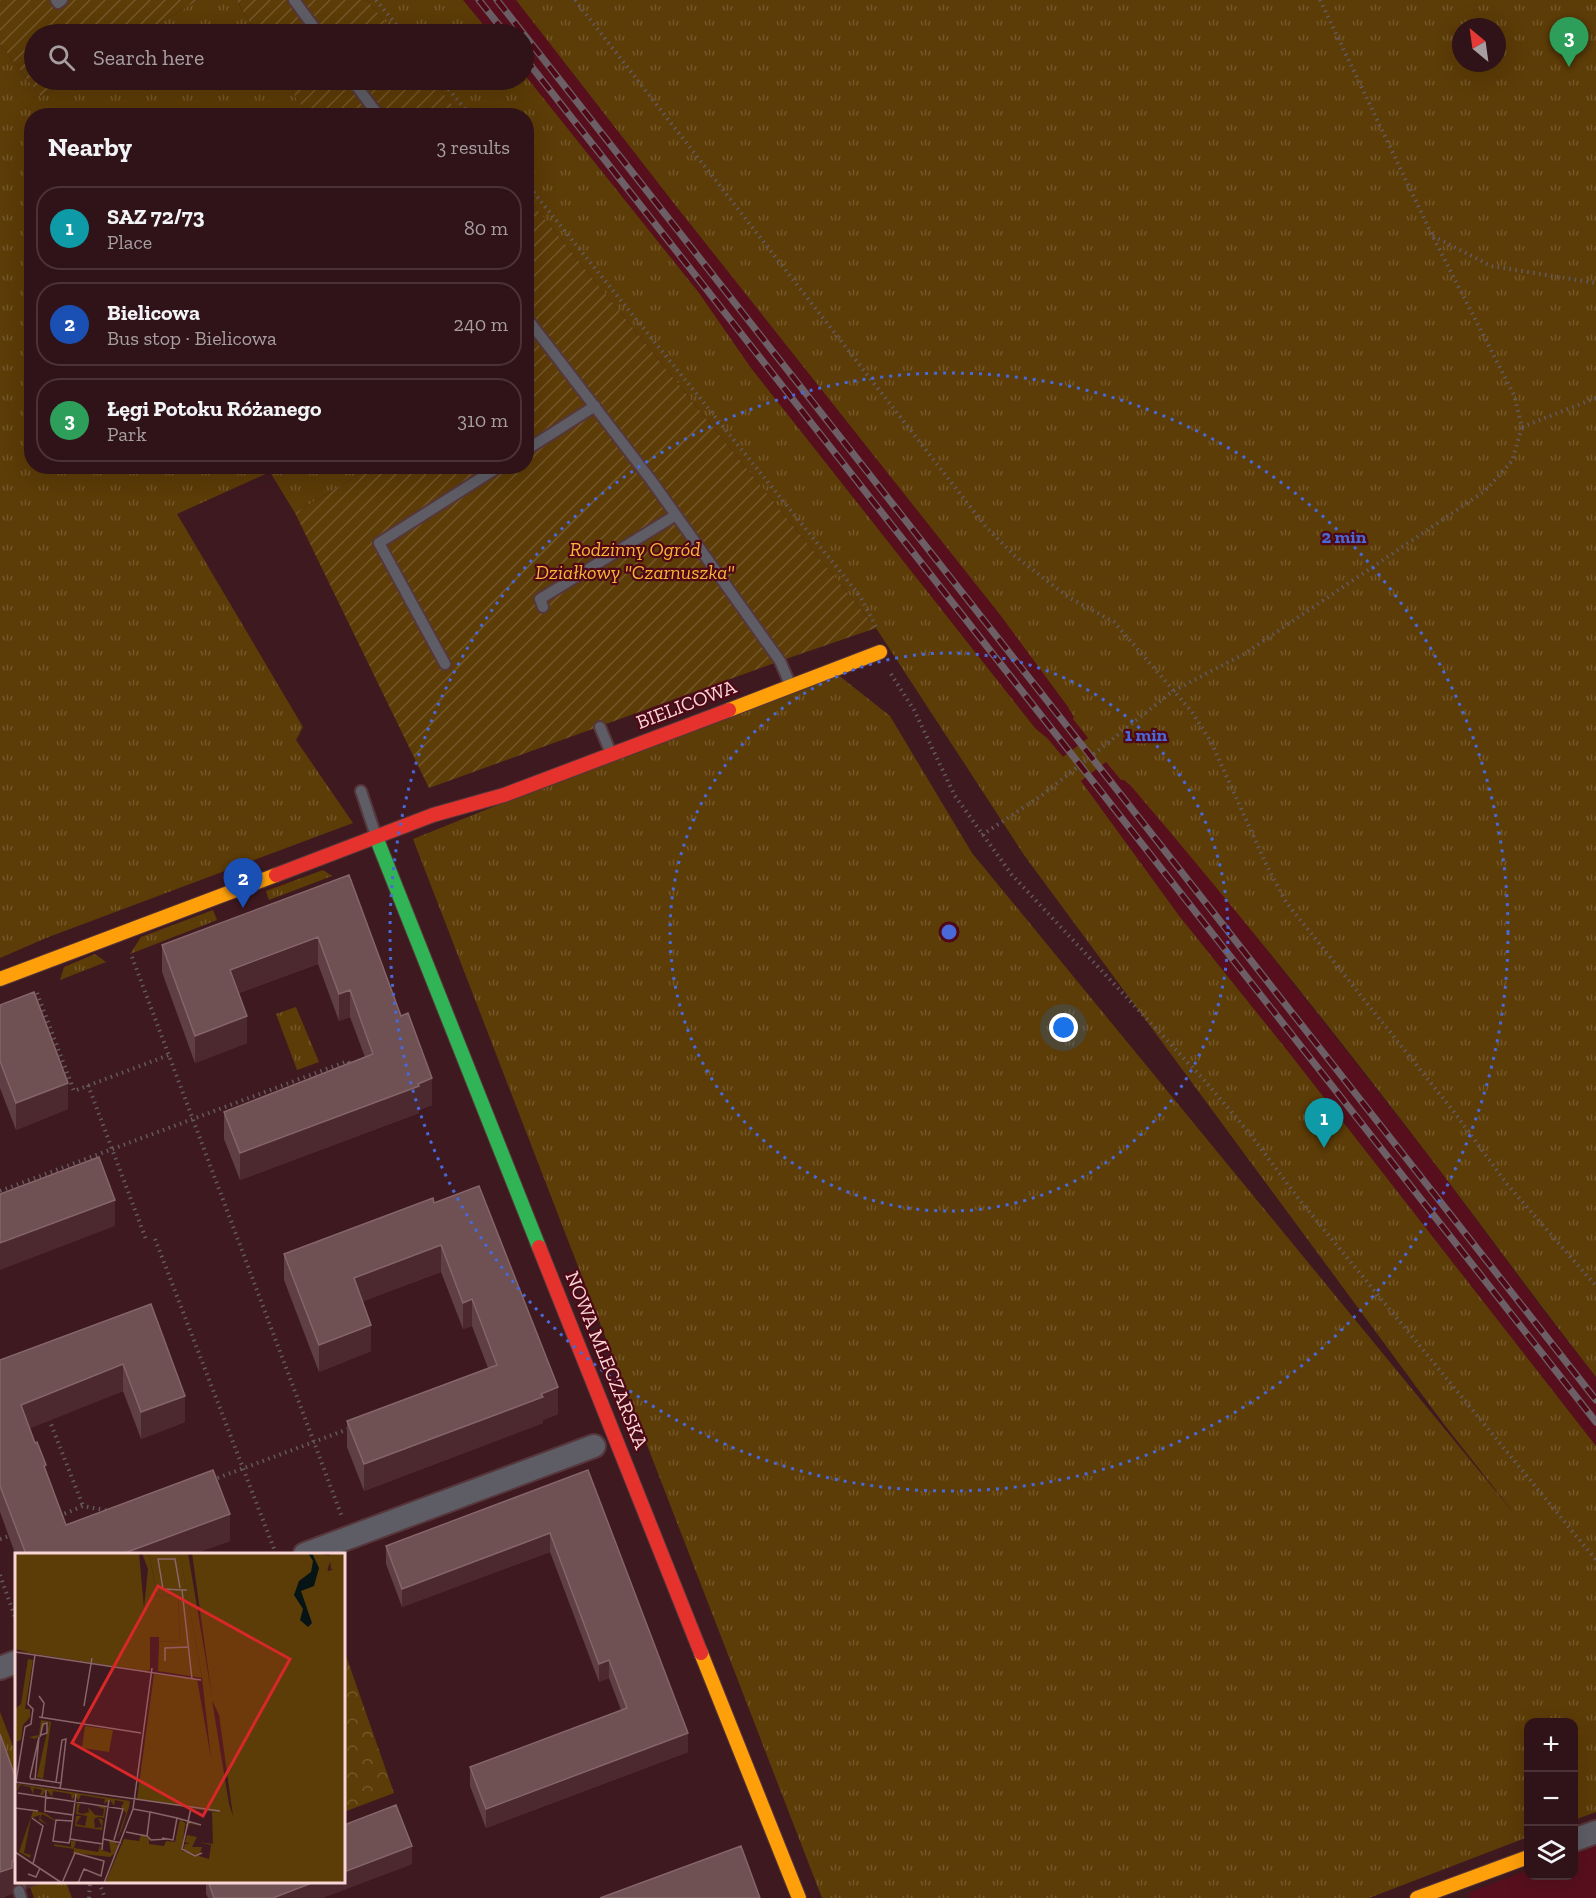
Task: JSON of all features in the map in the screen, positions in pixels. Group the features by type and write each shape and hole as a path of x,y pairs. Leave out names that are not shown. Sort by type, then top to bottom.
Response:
{"street":[{"name":"BIELICOWA","path":"0,979 433,815 504,795 880,652"},
{"name":"NOWA MLECZARSKA","path":"376,837 799,1898"},
{"path":"308,1553 594,1446"},
{"path":"0,1668 15,1662"},
{"path":"1578,1839 1596,1832"},
{"path":"1417,1898 1439,1894 1524,1859"}],"lane":[{"path":"56,0 58,3 62,0"},
{"path":"294,0 312,24"},
{"path":"360,90 373,108"},
{"path":"534,326 676,515 780,661 791,685"},
{"path":"534,445 595,406"},
{"path":"445,664 379,543 487,474"},
{"path":"543,607 540,599 676,515"},
{"path":"600,727 611,754"},
{"path":"361,791 376,837"}],"path":[{"path":"376,0 396,24"},
{"path":"575,0 986,527 1016,556 1068,597 1114,621 1192,712 1211,742 1267,866 1286,902 1447,1103 1507,1184 1596,1286"},
{"path":"982,835 1041,796 1173,691 1244,654 1485,490 1512,461 1522,427 1514,395 1432,236 1320,0"},
{"path":"449,90 464,108"},
{"path":"534,193 860,596 876,623 880,652 914,710 955,796 1012,875 1205,1081 1250,1134 1298,1198 1596,1560"},
{"path":"1432,236 1491,266 1596,283"},
{"path":"1522,427 1596,398"},
{"path":"132,956 349,1538"},
{"path":"37,992 74,1091 169,1055"},
{"path":"6,1198 2,1191 348,1061 354,1077"},
{"path":"299,1079 302,1087"},
{"path":"88,1085 147,1242"},
{"path":"238,1102 241,1110"},
{"path":"155,1239 276,1553"},
{"path":"49,1419 83,1506"},
{"path":"210,1481 356,1426"},
{"path":"54,1518 83,1506 114,1512"},
{"path":"0,1539 9,1536"},
{"path":"0,1575 15,1617"},
{"path":"89,1898 90,1883"},
{"path":"100,1883 105,1898"}],"shaded area":[{"path":"463,0 516,0 1001,616 1088,738 1063,757 1035,728 751,368 699,293 534,87 534,24 483,24"},
{"path":"1106,761 1121,780 1131,785 1218,888 1435,1164 1539,1305 1596,1377 1596,1446 1180,917 1081,781"},
{"path":"1596,1844 1596,1898 1468,1898 1471,1892 1524,1872 1524,1880 1578,1880 1578,1851"}],"green space":[{"path":"0,0 198,0 158,24 24,24 24,75 0,44"},
{"path":"198,0 236,0 251,24 158,24"},
{"path":"236,0 367,0 387,24 251,24"},
{"path":"367,0 463,0 483,24 387,24"},
{"path":"516,0 1596,0 1596,1377 1323,1020 1131,786 1121,780 1106,762 1081,781 1180,917 1596,1446 1596,1812 1578,1819 1578,1718 1524,1718 1524,1839 1369,1898 822,1898 413,839 832,670 890,716 972,853 1517,1517 1443,1423 1024,855 876,628 534,206 534,108 455,108 440,90 534,90 534,87 699,293 751,368 1035,728 1063,757 1088,738 1073,719 1068,707 1001,616"},
{"path":"0,44 24,75 24,90 36,90 41,97 53,90 291,90 303,108 24,108 24,474 266,474 177,514 303,727 296,740 353,823 46,938 0,958"},
{"path":"36,90 53,90 41,97"},
{"path":"291,90 440,90 455,108 303,108"},
{"name":"Rodzinny Ogród Działkowy \"Czarnuszka\"","path":"534,206 876,628 429,788 295,513 359,474 534,474"},
{"path":"271,474 359,474 295,513"},
{"path":"323,870 332,876 269,900 266,891"},
{"path":"213,910 217,920 130,954 141,937"},
{"path":"95,954 106,962 60,980 64,967"},
{"path":"296,1007 319,1062 297,1070 276,1014"},
{"path":"345,1653 394,1793 345,1812"},
{"path":"0,1712 15,1751 15,1800 0,1759"},
{"path":"42,1883 66,1883 72,1898 34,1898 30,1887"}],"building":[{"path":"349,875 401,1016 408,1013 432,1078 418,1084 419,1086 240,1153 224,1112 373,1054 350,990 339,994 318,937 230,970 247,1016 195,1036 162,945"},
{"path":"34,992 68,1083 16,1103 0,1061 0,1005"},
{"path":"99,1157 115,1200 0,1243 0,1194"},
{"path":"479,1186 558,1387 541,1394 543,1397 364,1464 347,1421 497,1365 472,1299 463,1303 441,1245 354,1278 371,1325 319,1345 284,1254 433,1198 434,1203"},
{"path":"151,1304 185,1396 141,1412 123,1364 21,1405 35,1443 37,1442 46,1465 44,1466 66,1525 213,1470 230,1514 125,1553 26,1553 0,1486 0,1360"},
{"path":"588,1470 688,1733 486,1809 470,1767 627,1708 609,1660 599,1664 550,1533 402,1589 386,1546"},
{"path":"0,1734 15,1776 15,1859 12,1862 12,1868 0,1872"},
{"path":"396,1805 412,1846 345,1872 345,1825"},
{"path":"741,1846 760,1898 600,1898"},
{"path":"209,1883 312,1883 273,1898 214,1898"}],"railway":[{"path":"479,0 498,24"},
{"path":"497,0 516,24"},
{"path":"534,47 1596,1400"},
{"path":"534,70 1596,1422"}],"traffic: fast":[{"path":"376,837 539,1247"}],"traffic: slow":[{"path":"729,710 880,652"},
{"path":"0,979 276,875"},
{"path":"701,1653 799,1898"},
{"path":"1417,1898 1524,1858"}],"traffic: jam":[{"path":"276,875 433,815 504,795 729,710"},
{"path":"539,1247 701,1653"}],"place":[{"name":"Łęgi Potoku Różanego","path":"1569,67"},
{"name":"Bielicowa","path":"243,908"},
{"name":"SAZ 72/73","path":"1324,1148"}]}
